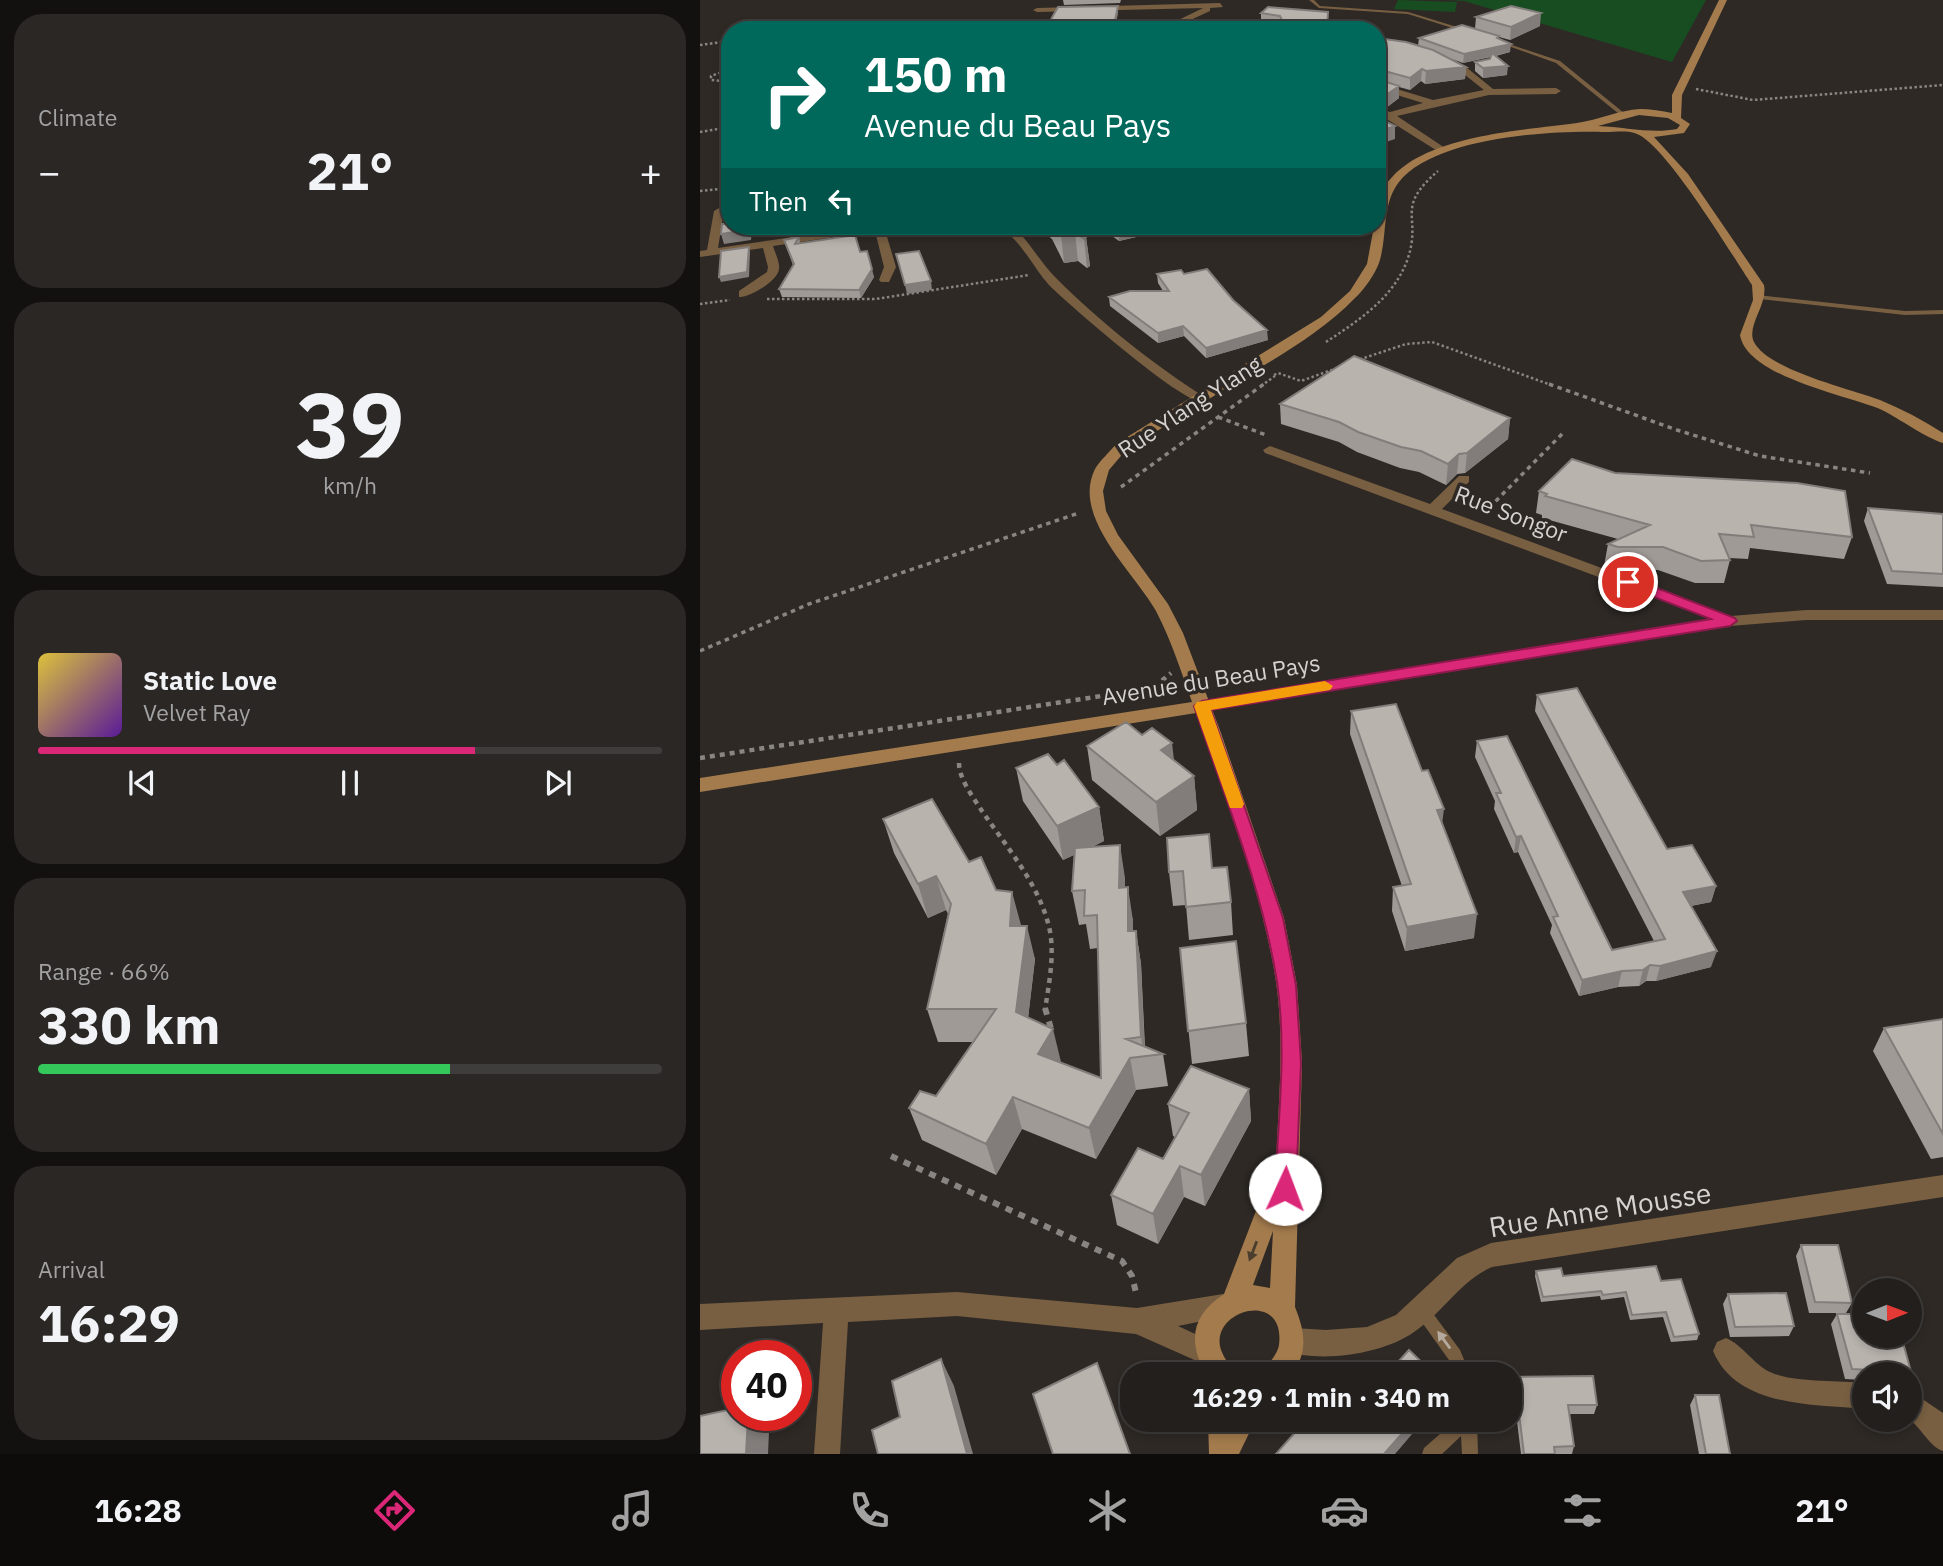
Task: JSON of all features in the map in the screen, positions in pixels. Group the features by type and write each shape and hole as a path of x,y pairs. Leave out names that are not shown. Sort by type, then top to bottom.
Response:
{"street":[{"path":"1570,128 1626,118 1672,96 1723,0"},
{"path":"1037,10 1223,2"},
{"path":"1182,21 1223,2"},
{"path":"1243,21 1255,15"},
{"path":"1432,57 1464,69 1489,92"},
{"path":"1464,69 1475,66"},
{"path":"1386,88 1432,103"},
{"path":"1390,115 1432,103 1489,92 1556,91"},
{"path":"1672,96 1677,117"},
{"path":"1570,128 1675,133 1684,128 1685,124 1677,117 1642,112"},
{"path":"1386,113 1420,139 1443,150"},
{"path":"1626,118 1625,124 1656,143 1684,176 1750,269 1761,292 1746,332 1747,341 1757,354 1786,370 1900,414 1943,439"},
{"name":"Rue Ylang Ylang","path":"1386,195 1412,165 1443,150 1478,140 1570,128"},
{"path":"1675,133 1674,155 1684,176"},
{"path":"719,211 706,254 829,235"},
{"path":"885,235 890,267 886,280"},
{"path":"1016,235 1052,281 1159,372 1198,399"},
{"name":"Rue Ylang Ylang","path":"1282,1309 1291,1063 1287,985 1274,918 1186,662 1162,608 1111,535 1099,511 1096,491 1102,469 1121,447 1296,341 1325,320 1354,293 1374,264 1378,235"},
{"path":"743,294 772,274 774,267 767,244"},
{"name":"Rue Songor","path":"1270,450 1730,621"},
{"name":"Rue Songor","path":"1434,509 1464,479"},
{"path":"1730,621 1806,615 1943,615"},
{"name":"Avenue du Beau Pays","path":"700,785 1202,706"},
{"name":"Rue Ylang Ylang","path":"1216,1362 1209,1328 1229,1303 1286,1164"},
{"name":"Rue Anne Mousse","path":"1293,1341 1326,1343 1367,1340 1405,1324 1466,1266 1491,1255 1943,1186"},
{"path":"700,1317 957,1304 1137,1321 1252,1296 1268,1299 1282,1309 1290,1323 1293,1341 1286,1362"},
{"path":"827,1454 836,1310"},
{"path":"1137,1321 1207,1362"},
{"path":"1726,1351 1765,1383 1852,1394"},
{"path":"1922,1413 1932,1420 1943,1438"},
{"path":"1222,1432 1224,1454"},
{"path":"1224,1454 1236,1432"}],"lane":[{"path":"1311,0 1319,7 1408,13 1475,34"},
{"path":"1488,38 1558,62 1626,118"},
{"path":"1611,105 1642,112"},
{"path":"1760,298 1894,312 1943,312"},
{"name":"Avenue du Beau Pays","path":"1202,706 1730,621"},
{"path":"1421,1308 1458,1362"},
{"path":"1430,1454 1455,1432"},
{"path":"1469,1432 1470,1454"}],"path":[{"path":"700,45 721,42"},
{"path":"721,72 711,76 711,80 721,81"},
{"path":"1672,96 1753,100 1943,85"},
{"path":"700,132 721,128"},
{"path":"700,191 721,189"},
{"path":"1352,362 1406,344 1432,342 1677,430 1760,456 1870,473"},
{"path":"1278,373 1292,382 1303,382 1339,367"},
{"path":"1473,524 1564,432"},
{"path":"700,651 809,604 1079,513"},
{"path":"700,758 1153,688 1186,662"},
{"path":"958,744 959,772 1036,892 1049,925 1051,969 1045,1012 1055,1038"},
{"path":"891,1156 1122,1261 1132,1276 1137,1298 1137,1321"}],"green space":[{"path":"1398,0 1457,2 1455,12 1394,9"},
{"path":"1446,0 1706,0 1672,62 1464,1"}],"building":[{"path":"1118,6 1115,21 1050,21 1058,7"},
{"path":"1511,6 1541,13 1511,27 1476,17"},
{"path":"1268,7 1328,12 1328,21 1249,21 1282,20 1280,16 1261,13"},
{"path":"1462,25 1499,36 1497,38 1511,44 1464,54 1419,38"},
{"path":"1386,39 1433,50 1466,67 1426,71 1422,69 1410,78 1386,71"},
{"path":"1492,53 1508,66 1483,68 1475,62 1490,59"},
{"path":"1386,82 1399,86 1386,95"},
{"path":"1386,122 1395,126 1386,129"},
{"path":"855,235 860,252 867,251 872,269 859,290 779,289 794,264 784,240 799,237 795,244"},
{"path":"749,247 747,272 719,277 721,251"},
{"path":"919,251 931,281 905,285 896,254"},
{"path":"1207,269 1233,300 1267,330 1206,348 1183,326 1158,333 1109,297 1130,291 1169,291 1157,274 1181,270 1184,274"},
{"path":"1354,356 1510,418 1467,453 1459,454 1448,464 1421,451 1401,447 1358,432 1339,422 1280,404"},
{"path":"1572,459 1615,473 1797,483 1845,491 1852,537 1751,525 1754,537 1719,534 1730,560 1701,561 1663,547 1618,547 1608,544 1650,525 1545,496 1547,494 1539,491"},
{"path":"1868,508 1943,514 1943,574 1892,571"},
{"path":"1577,688 1667,849 1692,845 1716,886 1683,892 1717,951 1660,966 1650,965 1643,970 1622,971 1582,980 1553,917 1558,916 1521,836 1516,837 1496,793 1501,793 1477,741 1507,736 1612,950 1665,939 1537,695"},
{"path":"1396,704 1422,771 1428,770 1444,809 1437,810 1477,914 1407,927 1393,887 1411,884 1351,711"},
{"path":"1126,722 1142,735 1152,728 1172,743 1161,750 1194,776 1156,802 1087,746"},
{"path":"1048,754 1057,765 1064,760 1099,807 1057,826 1016,768"},
{"path":"932,799 969,862 981,857 996,890 1012,892 1010,926 1027,926 1016,1012 1053,1029 1038,1054 1101,1078 1097,915 1084,916 1085,890 1072,891 1075,848 1120,845 1119,888 1128,887 1128,931 1136,931 1141,1037 1126,1039 1163,1054 1130,1058 1089,1128 1013,1097 986,1144 909,1108 920,1091 936,1096 996,1009 927,1009 951,904 936,876 918,884 883,819"},
{"path":"1209,834 1212,868 1227,867 1231,902 1186,907 1183,871 1169,872 1167,838"},
{"path":"1236,941 1246,1023 1188,1031 1180,948"},
{"path":"1943,1019 1943,1134 1884,1028"},
{"path":"1191,1066 1249,1089 1201,1175 1180,1166 1153,1214 1111,1195 1138,1148 1163,1159 1189,1113 1168,1104"},
{"path":"1801,1245 1838,1245 1852,1303 1815,1302"},
{"path":"1656,1266 1661,1281 1681,1279 1699,1334 1674,1337 1666,1312 1632,1315 1626,1292 1603,1295 1601,1291 1543,1297 1536,1271 1561,1268 1563,1276"},
{"path":"1786,1293 1794,1326 1735,1327 1728,1294"},
{"path":"1837,1314 1852,1314 1852,1348 1905,1348 1908,1362 1852,1362 1852,1369"},
{"path":"1409,1350 1422,1362 1398,1362"},
{"path":"941,1359 967,1454 878,1454 872,1430 900,1417 892,1381"},
{"path":"1097,1363 1130,1454 1053,1454 1033,1394"},
{"path":"1593,1376 1597,1405 1568,1405 1574,1446 1554,1447 1555,1454 1524,1454 1521,1432 1522,1377"},
{"path":"1695,1395 1719,1395 1730,1454 1706,1454"},
{"path":"721,1411 721,1431 747,1431 746,1454 700,1454 700,1416"},
{"path":"1295,1432 1403,1432 1384,1454 1276,1454"}],"slow traffic":[{"path":"1236,804 1202,706 1325,686"}],"route":[{"path":"1285,1189 1291,1063 1287,985 1274,918 1202,706 1730,621 1628,582"}]}
